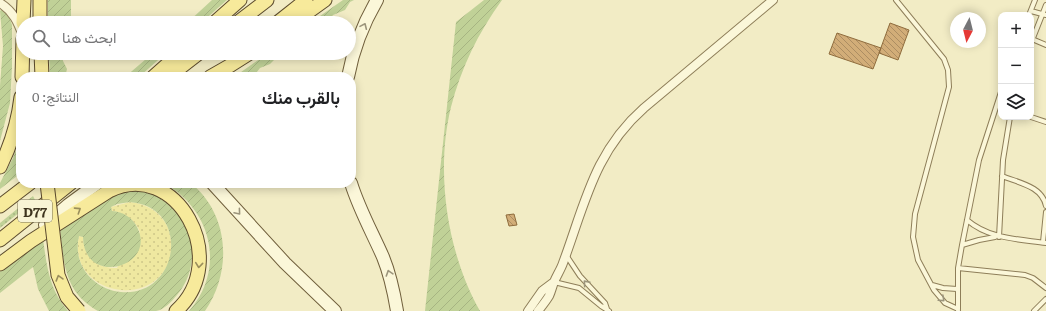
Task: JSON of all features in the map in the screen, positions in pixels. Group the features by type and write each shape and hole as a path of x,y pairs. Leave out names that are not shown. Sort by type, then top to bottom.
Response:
{"main road":[{"path":"23,16 24,0"},
{"path":"222,16 240,0"},
{"path":"246,16 266,0"},
{"path":"286,16 306,0"},
{"path":"303,16 325,0"},
{"path":"40,4 40,16"},
{"path":"22,60 22,72"},
{"path":"41,60 42,72"},
{"path":"159,72 172,60"},
{"path":"174,72 190,60"},
{"path":"214,72 229,60"},
{"path":"218,72 239,60"},
{"path":"0,167 16,124"},
{"name":"D77","path":"0,206 23,188"},
{"path":"48,188 58,275 67,297 79,311"},
{"name":"D77","path":"0,240 65,188"},
{"path":"0,264 31,241 114,188"},
{"path":"152,188 168,196 180,207 194,227 197,235 200,252 199,270 190,294 176,311"}],"street":[{"path":"3,0 0,2 16,18"},
{"path":"356,48 360,34 377,0"},
{"path":"538,311 549,296 566,255 594,178 608,149 624,127 644,108 773,0"},
{"path":"349,72 353,60"},
{"path":"31,241 68,205 91,188"},
{"path":"217,188 285,264 335,311"},
{"path":"353,188 360,211 384,259 392,285 397,311"},
{"path":"528,311 542,291 554,282"}],"lane":[{"path":"896,0 944,59 949,76 949,87 914,222 914,237 916,252 921,267 931,284 941,299 958,310 958,268 962,245 979,160 998,101"},
{"path":"1030,12 1035,0"},
{"path":"1034,36 1044,14 1046,5"},
{"path":"1034,13 1044,14"},
{"path":"1034,42 1046,45"},
{"path":"1034,118 1046,122"},
{"path":"998,237 1005,144 1009,120"},
{"path":"1002,176 1037,190 1043,197 1046,206"},
{"path":"967,220 981,230 998,237 1044,243 1046,212"},
{"path":"962,245 998,237"},
{"path":"566,255 580,276 602,300 608,310"},
{"path":"958,268 1025,276 1033,278 1046,288"},
{"path":"554,282 579,288 608,310"},
{"path":"931,284 943,288 957,289"},
{"path":"1034,311 1046,299"}],"green space":[{"path":"48,0 71,0 71,16 48,16"},
{"path":"212,0 227,0 209,16 195,16"},
{"path":"343,0 354,0 350,2 345,10 332,16 320,16"},
{"path":"484,0 502,0 485,25 471,51 460,78 451,107 446,132 444,158 444,185 452,238 459,264 480,311 425,311 456,22"},
{"path":"3,8 9,16 12,25 12,67 10,103 0,141 0,86 3,46 0,11"},
{"path":"49,60 63,60 67,69 66,72 50,72"},
{"path":"145,60 158,60 145,72 131,72"},
{"path":"258,60 274,60 270,64 260,68 257,72 241,72"},
{"path":"16,150 16,177 0,189 0,183"},
{"path":"171,188 196,188 205,197 214,212 220,228 223,245 223,262 220,279 214,296 205,311 189,311 201,295 207,277 210,259 208,241 203,224 193,208"},
{"path":"122,189 150,193 167,203 178,214 185,226 190,239 192,254 191,268 186,282 173,300 165,307 156,311 98,311 85,302 72,286 65,268 60,227","holes":["130,202 150,208 163,219 170,234 171,251 166,267 156,281 141,290 121,292 109,290 99,285 89,276 82,265 78,254 79,236 83,237 86,253 95,263 106,267 118,266 129,261 138,253 141,241 137,227 133,220 123,214 112,211 111,207 117,204"]},
{"path":"33,196 35,200 0,228 0,223"},
{"path":"43,239 53,286 68,311 49,311 38,289 33,267 0,293 0,272"}],"sand":[{"path":"130,202 148,207 162,217 168,228 170,236 170,257 159,277 146,286 129,290 113,289 97,282 85,271 79,255 79,236 83,237 86,250 93,260 98,264 110,268 117,268 140,232 133,221 121,213 112,211 111,207"}],"building":[{"path":"890,23 909,30 898,60 879,53"},
{"path":"837,33 881,48 873,69 829,54"},
{"path":"514,214 517,225 509,226 506,215"}]}
